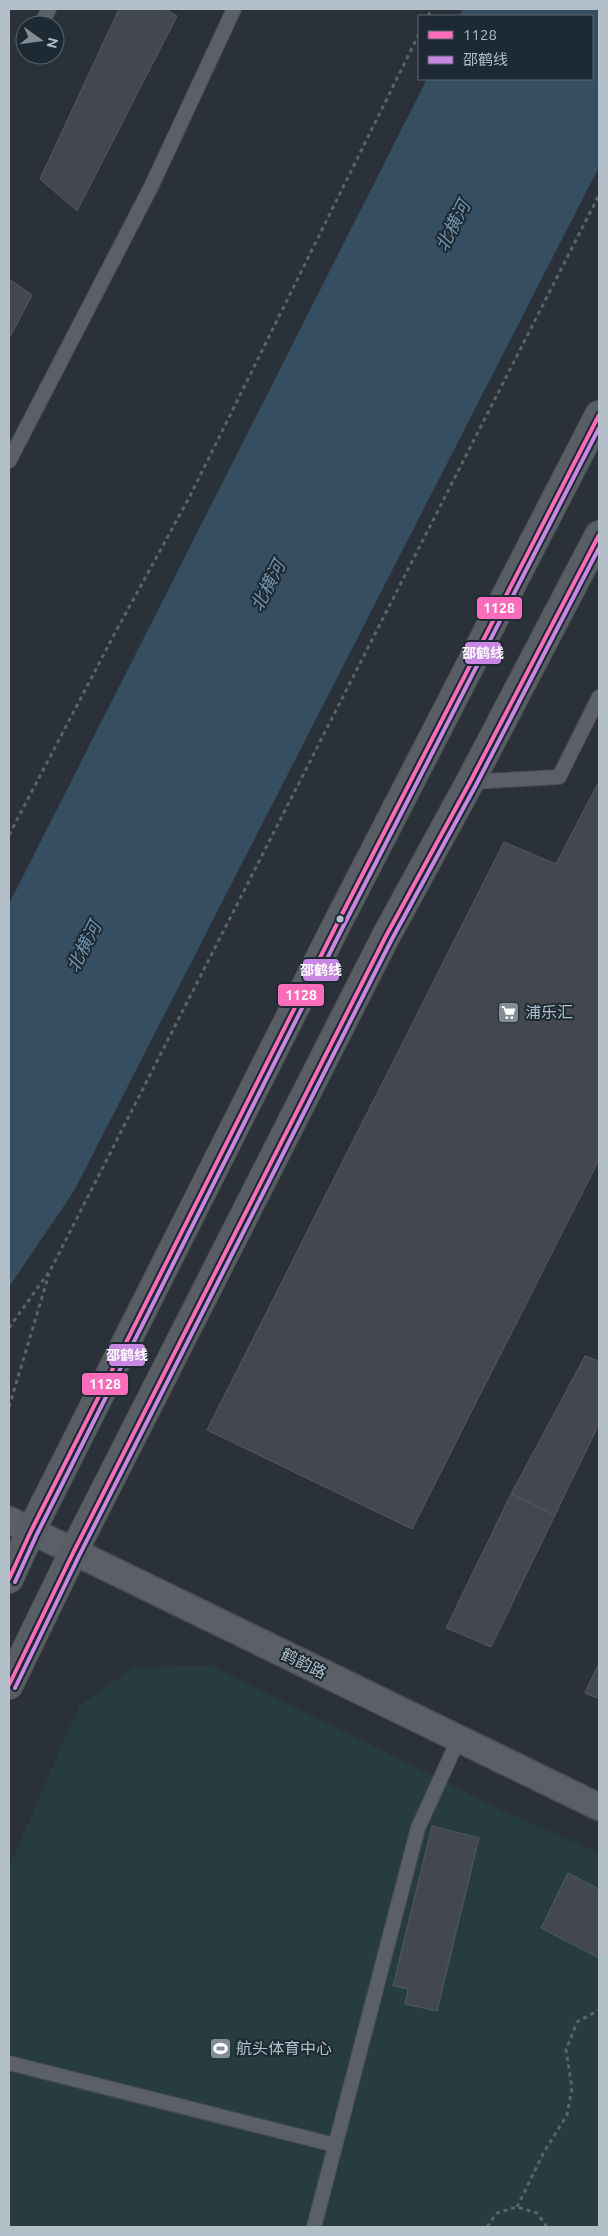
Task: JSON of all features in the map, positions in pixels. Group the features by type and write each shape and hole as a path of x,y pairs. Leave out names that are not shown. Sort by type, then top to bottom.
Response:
{"street":[{"path":"9,1579 20,1526 339,920 599,415"},
{"path":"9,1685 73,1553 386,936 470,782 599,535"},
{"name":"鹤韵路","path":"20,1526 599,1807"}],"lane":[{"path":"9,462 151,187 234,9"},
{"path":"470,782 559,777 599,697"},
{"path":"314,2227 418,1828 459,1738"},
{"path":"9,2063 335,2146"}],"path":[{"path":"9,835 115,633 190,496 418,36"},
{"path":"9,1328 51,1269 599,195"},
{"path":"9,1407 51,1269"},
{"path":"517,2206 544,2152 567,2115 572,2088 566,2050 577,2022 599,2010"},
{"path":"486,2227 497,2213 517,2206 537,2213 547,2227"}],"green space":[{"name":"航头体育中心","path":"212,1666 506,1812 599,1853 599,2227 9,2227 9,1868 79,1706 134,1667"}],"water":[{"name":"北横河","path":"463,9 599,9 599,167 74,1191 9,1287 9,904 426,80 593,80 593,15 460,15"}],"building":[{"path":"119,9 165,9 177,16 77,211 40,179"},
{"path":"9,279 32,295 9,339"},
{"name":"浦乐汇","path":"599,781 599,1160 412,1529 207,1430 504,842 556,864"},
{"path":"585,1356 599,1361 599,1424 555,1515 511,1494"},
{"path":"511,1494 555,1515 491,1647 446,1628"},
{"path":"599,1663 599,1699 585,1693"},
{"path":"432,1826 479,1838 437,2011 405,2004 408,1989 393,1986"},
{"path":"568,1873 599,1889 599,1958 541,1928"}],"transit line":[{"name":"1128","path":"9,1579 31,1531 339,920 599,415"},
{"name":"邵鹤线","path":"15,1582 37,1534 345,923 599,428"},
{"name":"1128","path":"9,1685 73,1553 386,936 470,782 599,535"},
{"name":"邵鹤线","path":"15,1688 79,1556 392,939 476,785 599,548"}],"place":[{"name":"浦乐汇","path":"509,1012"},
{"name":"航头体育中心","path":"220,2048"}]}
